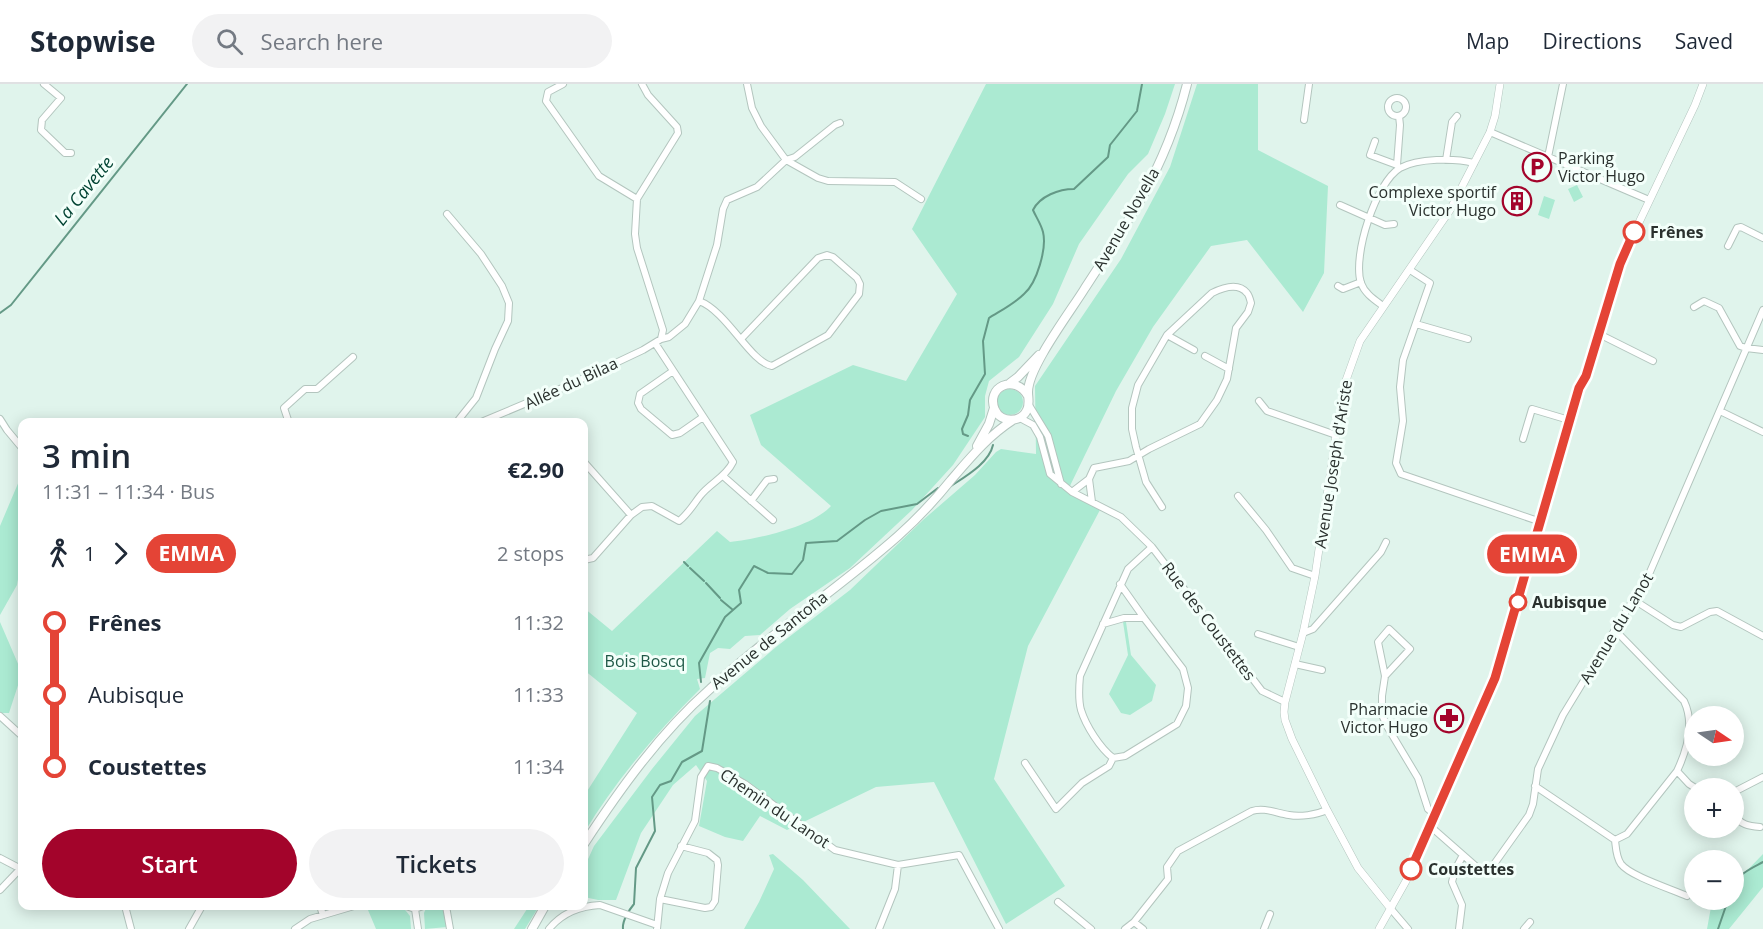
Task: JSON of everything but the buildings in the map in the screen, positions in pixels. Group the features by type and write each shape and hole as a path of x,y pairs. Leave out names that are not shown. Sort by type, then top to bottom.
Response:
{"main road":[{"name":"Avenue Novella","path":"1029,400 1028,383 1048,345 1142,196 1168,142 1187,84"},
{"name":"Avenue Novella","path":"1010,383 1048,345"},
{"path":"1010,383 1021,386 1029,400 1024,414 1016,419 1001,417 993,403 995,392 1010,383"},
{"name":"Avenue de Santoña","path":"973,454 989,424 994,408"},
{"name":"Avenue de Santoña","path":"588,838 617,793 678,720 708,690 753,651 863,566 899,535 997,430 1016,419"},
{"path":"532,929 543,910"}],"street":[{"path":"44,84 61,98 42,120 41,130 65,153 71,153"},
{"path":"563,84 548,92 546,101 599,176 637,200"},
{"path":"642,84 648,95 677,127 678,133 637,200 635,234 637,248 663,330 661,339"},
{"path":"747,84 752,108 761,126 786,160 828,181 895,182 921,199"},
{"path":"1304,120 1309,84"},
{"name":"Avenue Joseph d'Ariste","path":"1285,702 1315,576 1336,435 1345,383 1352,362 1360,341 1445,219 1490,132 1496,116 1500,84"},
{"path":"1548,157 1563,84"},
{"path":"1379,929 1406,881 1495,678 1569,420 1624,254 1703,84"},
{"path":"1383,306 1368,294 1361,282 1359,254 1369,218 1378,198 1398,167 1399,116"},
{"path":"1446,160 1452,122 1457,116"},
{"path":"786,160 795,157 840,123"},
{"path":"1490,132 1649,200"},
{"path":"1375,141 1370,155 1398,167 1425,161 1446,160 1474,163"},
{"name":"Allée du Bilaa","path":"491,418 567,386 655,344 685,324 699,301 717,245 723,209 727,200 757,187 786,160"},
{"path":"1340,205 1385,225 1394,224"},
{"path":"447,214 481,254 502,286 509,303 508,321 476,398 460,418"},
{"path":"1728,246 1737,228 1741,227 1763,238"},
{"path":"699,301 714,308 741,339 766,364 772,366 828,335 858,294 860,284 857,278 833,257 827,255 818,258 741,339"},
{"path":"1410,270 1430,283 1403,360 1400,387 1403,421 1395,463 1401,474 1541,522"},
{"path":"1338,286 1343,289 1361,282"},
{"path":"1072,492 1089,478 1094,468 1129,461 1138,455 1149,448 1200,424 1217,400 1227,379 1236,328 1248,312 1251,303 1246,292 1236,286 1221,288 1212,293 1167,335 1138,385 1132,408 1132,429 1138,455 1146,482 1162,507"},
{"path":"1694,307 1704,301 1719,308 1740,346 1763,350"},
{"name":"Avenue du Lanot","path":"1430,826 1479,870 1486,870 1492,867 1529,815 1533,804 1538,769 1563,715 1650,572 1763,310"},
{"path":"1416,324 1468,339"},
{"path":"1599,334 1653,361"},
{"path":"1167,335 1194,350"},
{"path":"588,559 593,558 631,515 642,507 652,506 679,522 688,514 701,494 723,476 733,462 655,344"},
{"path":"1205,356 1229,369"},
{"path":"288,418 284,408 305,389 317,389 353,357"},
{"path":"673,371 640,394 638,403 641,409 672,435 680,433 704,417"},
{"path":"1029,400 1048,436 1061,484"},
{"path":"1258,401 1267,411 1336,435"},
{"path":"1523,439 1532,409 1569,420"},
{"path":"1720,411 1763,432"},
{"path":"0,418 18,443"},
{"name":"Rue des Coustettes","path":"1016,419 1033,424 1040,437 1050,474 1072,492 1121,517 1152,547 1262,691 1285,702"},
{"path":"588,467 631,515"},
{"path":"723,476 773,520"},
{"path":"1089,478 1092,502"},
{"path":"751,501 767,480 774,479"},
{"path":"1238,496 1266,530 1292,568 1315,576"},
{"path":"1303,633 1313,629 1381,552 1386,542"},
{"path":"1113,758 1106,752 1081,709 1078,690 1080,676 1128,569 1152,547"},
{"path":"1113,758 1125,756 1177,724 1186,706 1188,688 1183,669 1120,584"},
{"path":"1634,600 1673,625 1682,627 1710,612 1717,611 1763,636"},
{"path":"1103,624 1124,618 1144,618"},
{"path":"1385,676 1410,649 1389,629 1378,642 1385,676 1382,715 1418,778 1428,809 1435,815"},
{"path":"1615,630 1681,697 1686,706 1689,728 1686,747 1677,771 1627,834 1615,840"},
{"path":"1258,634 1299,647"},
{"path":"1295,664 1322,670"},
{"path":"1285,702 1285,720 1292,739 1358,868 1408,929"},
{"path":"0,716 18,732"},
{"path":"1025,763 1056,809 1082,783 1109,766 1113,758"},
{"name":"Chemin du Lanot","path":"657,927 660,899 668,873 695,821 701,777 708,766 717,768 745,784 835,850 898,865 959,855 999,929"},
{"path":"1677,771 1684,779"},
{"path":"1744,787 1763,777"},
{"path":"1535,786 1615,840 1621,864 1629,871 1684,895"},
{"path":"1125,929 1134,922 1167,879 1167,867 1178,851 1251,811 1259,809 1291,816 1321,813 1327,810"},
{"path":"1744,825 1760,827"},
{"path":"660,899 705,908 711,907 715,901 717,860 708,853 681,846"},
{"path":"1459,929 1461,906 1452,882 1463,855"},
{"path":"0,858 18,866"},
{"path":"879,929 895,889 898,865"},
{"path":"0,890 18,872"},
{"path":"1058,902 1091,929"},
{"path":"588,906 600,905 657,927"},
{"path":"126,910 131,929"},
{"path":"189,929 200,910"},
{"path":"321,910 323,915"},
{"path":"295,929 310,919 340,910"},
{"path":"415,910 418,929"},
{"path":"447,910 450,929"},
{"path":"549,929 558,919 574,910"},
{"path":"1264,929 1270,914"},
{"path":"1134,922 1143,929"},
{"path":"1524,929 1530,922"}],"green space":[{"name":"Bois Boscq","path":"986,84 1175,84 1148,154 1128,174 1079,244 1053,304 1019,357 989,381 985,396 985,417 953,465 912,510 850,568 790,609 760,635 745,636 730,649 718,648 710,653 705,678 697,679 700,689 638,758 588,827 588,790 637,713 588,673 588,611 612,631 717,531 730,542 755,538 798,526 831,506 761,445 750,415 853,365 906,381 957,294 912,229"},
{"path":"1197,84 1258,84 1258,150 1328,186 1324,273 1303,312 1247,240 1211,246 1153,327 1116,391 1067,492 1101,508 1028,646 994,779 1065,886 1006,924 934,782 876,787 787,830 760,816 743,841 725,837 699,826 707,781 696,765 673,785 641,833 616,900 588,898 588,859 594,846 695,716 776,647 850,590 923,520 975,475 996,452 1001,449 1036,454 1035,386 1121,259 1170,167"},
{"path":"1577,185 1583,197 1574,202 1568,189"},
{"path":"1544,196 1555,200 1549,219 1538,215"},
{"path":"1010,389 1019,393 1023,402 1019,411 1010,415 1001,411 997,402 1001,393"},
{"path":"18,483 18,579 0,615 0,526"},
{"path":"0,622 18,664 18,685 9,713 0,713"},
{"path":"1123,622 1126,622 1131,655 1156,685 1152,701 1130,715 1121,713 1109,694 1128,655"},
{"path":"773,854 803,880 850,929 744,929 774,869 769,855"},
{"path":"1763,854 1763,887 1729,929 1707,929 1710,910 1744,910 1744,874"},
{"path":"368,910 405,910 410,916 411,929 376,929"},
{"path":"425,910 445,910 447,927 425,929"},
{"path":"526,910 537,910 525,929 514,929"}],"waterway":[{"name":"La Cavette","path":"0,313 11,305 187,84"},
{"path":"968,436 963,434 962,429 968,415 970,400 985,374 983,341 989,318 1029,289 1040,265 1044,239 1033,210 1050,194 1074,189 1108,157 1110,145 1137,111 1142,84"},
{"path":"951,486 982,463 991,452 993,445"},
{"path":"701,682 699,663 725,617 741,603 739,590 754,566 768,573 792,574 803,560 806,543 837,541 881,511 917,504 938,488"},
{"path":"684,562 688,566"},
{"path":"690,568 704,581"},
{"path":"706,583 720,598"},
{"path":"721,600 733,610"},
{"path":"623,929 628,912 634,904 636,868 655,831 652,797 660,785 671,781 682,762 702,751 710,701"},
{"path":"1744,873 1763,862"},
{"path":"1718,929 1725,910"}],"bus line":[{"name":"EMMA","path":"1411,869 1495,678 1555,476 1565,432 1579,388 1586,376 1624,254 1634,232"}],"place":[{"name":"Parking Victor Hugo","path":"1537,167"},
{"name":"Complexe sportif Victor Hugo","path":"1517,201"},
{"name":"Frênes","path":"1634,232"},
{"name":"Aubisque","path":"1518,602"},
{"name":"Pharmacie Victor Hugo","path":"1449,718"},
{"name":"Coustettes","path":"1411,869"}]}
